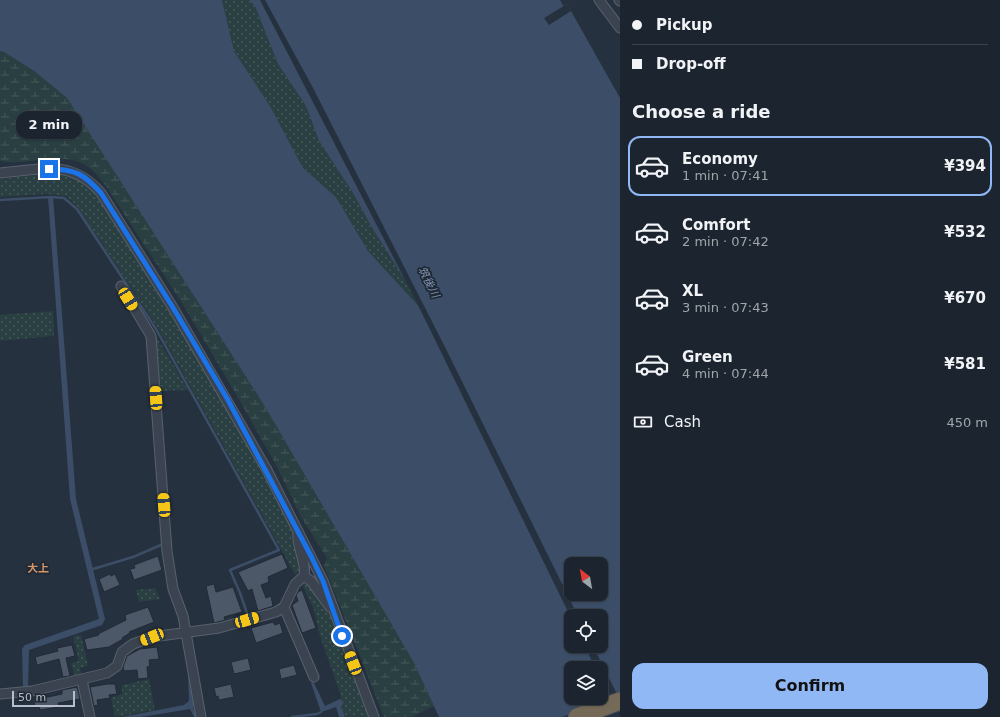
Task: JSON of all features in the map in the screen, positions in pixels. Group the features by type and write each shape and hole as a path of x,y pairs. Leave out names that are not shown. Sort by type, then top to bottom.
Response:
{"highway":[{"path":"577,717 620,701"}],"street":[{"path":"600,0 620,28"},
{"path":"0,173 66,169 78,173 90,181 101,193 172,306 228,400 298,531 323,581 332,609 374,717"},
{"path":"121,286 151,336 167,551 173,589 181,607 201,717"},
{"path":"0,694 32,691 82,680 112,671 117,666 122,652 133,644 152,637 219,628 276,612 284,607 295,584 304,576 304,564 296,542 298,531"},
{"path":"304,576 311,581 324,601 332,609"},
{"path":"284,607 314,677"},
{"path":"82,680 90,717"}],"green space":[{"path":"222,0 249,0 255,6 278,64 306,106 319,141 353,193 371,226 429,317 368,251 336,197 303,168 270,106 234,51"},
{"path":"0,51 34,71 67,98 264,405 414,663 434,706 412,717 384,717 324,566 327,558 301,517 276,465 182,303 106,186 91,169 81,163 70,160 47,159 23,162 0,161"},
{"path":"54,173 77,176 96,194 171,310 265,474 292,527 294,547 301,566 296,576 157,327 77,206 66,196 47,194 0,197 0,179"},
{"path":"53,311 54,336 0,341 0,315"},
{"path":"154,332 188,390 158,391"},
{"path":"309,583 321,603 330,610 370,717 345,717 341,707 344,702 340,699 341,696 320,636 314,610 302,584"},
{"path":"155,588 160,599 139,602 136,590"},
{"path":"81,635 88,666 80,668 82,675 75,677 71,663 79,661 73,636"},
{"path":"149,679 155,710 115,717 111,698 122,694 122,685"}],"water":[{"name":"筑後川","path":"0,0 222,0 234,51 270,106 303,168 336,197 368,251 427,315 371,226 353,193 319,141 306,106 278,64 255,6 249,0 560,0 563,6 567,4 620,98 620,717 439,717 414,663 264,405 67,98 34,71 0,51"},
{"path":"48,196 53,196 76,499 105,619 102,625 29,650 28,686 23,687 22,649 25,645 99,619 70,499"},
{"path":"188,670 195,703 193,708 197,717 194,717 190,709 141,717 122,717 184,705 189,701"},
{"path":"313,681 325,706 340,699 344,702 341,707 345,717 339,717 336,707 321,712 311,683"}],"pier":[{"path":"260,0 265,0 312,86 445,347 564,588 564,601 571,601 575,609 567,609 415,299"},
{"path":"567,4 571,11 549,25 544,18"},
{"path":"588,653 596,653 600,661 592,661"},
{"path":"608,676 618,696 620,695 620,717 562,717 594,705 608,705 608,700 610,699 608,695"}],"building":[{"path":"282,554 288,568 268,577 269,582 261,585 266,598 271,596 273,606 258,611 252,589 248,591 238,572"},
{"path":"158,556 162,570 134,580 130,569 135,568 134,565"},
{"path":"110,574 111,576 115,574 120,585 104,592 99,579"},
{"path":"214,584 216,592 233,587 242,612 224,617 225,620 214,623 206,586"},
{"path":"302,590 316,628 302,633 292,605 298,601 296,595"},
{"path":"148,607 154,622 129,632 130,633 122,638 123,639 109,647 87,650 84,639 99,635 98,634 126,620 125,615"},
{"path":"273,622 275,625 280,623 283,633 256,643 251,628"},
{"path":"72,645 75,656 66,658 70,676 63,677 59,659 37,665 35,657 58,651 57,648"},
{"path":"157,647 159,659 149,660 150,666 147,667 148,678 138,679 137,670 124,671 123,667 127,656 140,649"},
{"path":"248,658 251,670 234,674 231,662"},
{"path":"294,665 297,675 281,679 279,669"},
{"path":"115,684 117,694 109,695 110,698 97,700 98,705 94,706 90,687"},
{"path":"231,684 234,697 219,700 218,696 216,697 214,688"},
{"path":"77,687 80,699 58,703 59,707 40,710 39,707 35,708 34,700 62,694 62,690"}],"waterway":[{"path":"0,200 51,197 64,198 77,209 156,329 279,550 230,570 248,616"},
{"path":"93,569 133,557 161,545"},
{"path":"292,717 317,714 321,712"}],"district":[{"name":"大上","path":"38,568"}],"route":[{"path":"49,169 66,169 78,173 90,181 101,193 172,306 228,400 311,556 323,581 342,636"}]}
